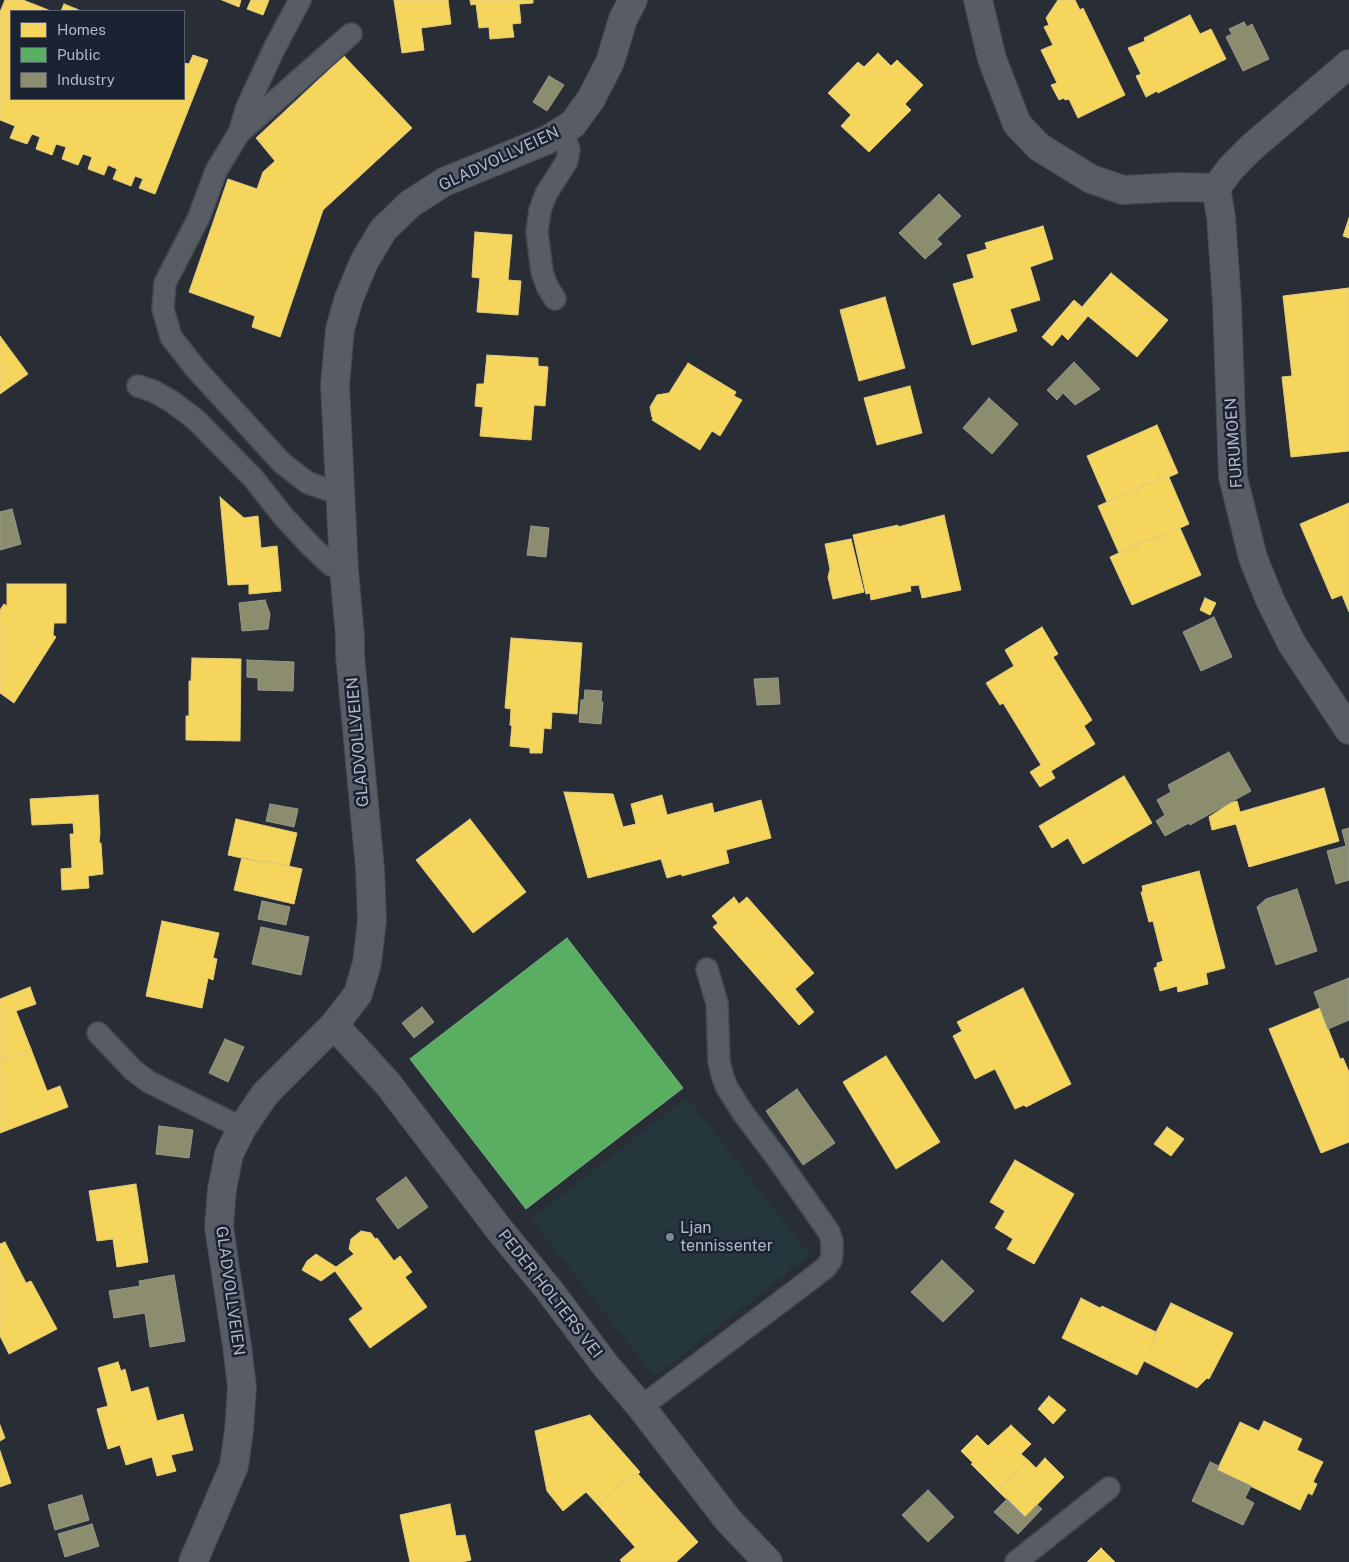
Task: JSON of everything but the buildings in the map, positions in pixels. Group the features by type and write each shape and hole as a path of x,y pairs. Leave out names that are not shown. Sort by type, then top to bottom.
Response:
{"street":[{"name":"GLADVOLLVEIEN","path":"193,1562 234,1466 239,1430 242,1387 238,1346 219,1227 222,1189 229,1154 242,1128 265,1094 334,1025 358,994 367,963 372,920 370,869 350,655 335,386 340,329 349,298 364,262 382,230 410,204 444,182 547,140 573,124 591,99 610,62 623,18 632,0"},
{"path":"978,0 992,59 1017,124 1039,147 1091,179 1123,190 1179,187 1216,188 1231,168 1252,147 1349,64"},
{"name":"FURUMOEN","path":"1216,188 1221,217 1227,303 1233,477 1253,558 1270,600 1292,644 1349,730"},
{"name":"PEDER HOLTERS VEI","path":"334,1025 388,1084 498,1228 606,1366 641,1407 728,1520 768,1562"}],"lane":[{"path":"300,0 275,47 247,107 239,133 216,171 199,217 165,283 163,309 171,337 181,350 282,463 308,483 341,494"},
{"path":"239,133 351,34"},
{"path":"555,299 547,286 542,272 537,232 540,210 546,194 567,161 569,149 562,131"},
{"path":"138,386 153,391 171,401 195,419 242,466 283,516 311,546 331,564 344,570"},
{"path":"641,1407 807,1282 826,1267 831,1260 832,1241 829,1232 778,1158 743,1113 726,1086 719,1061 717,1003 707,969"},
{"path":"98,1033 133,1070 149,1082 242,1128"},
{"path":"1016,1562 1109,1488"}],"shaded area":[{"name":"Ljan tennissenter","path":"687,1097 810,1255 654,1377 531,1219"}],"place":[{"name":"Ljan tennissenter","path":"670,1237"}]}
